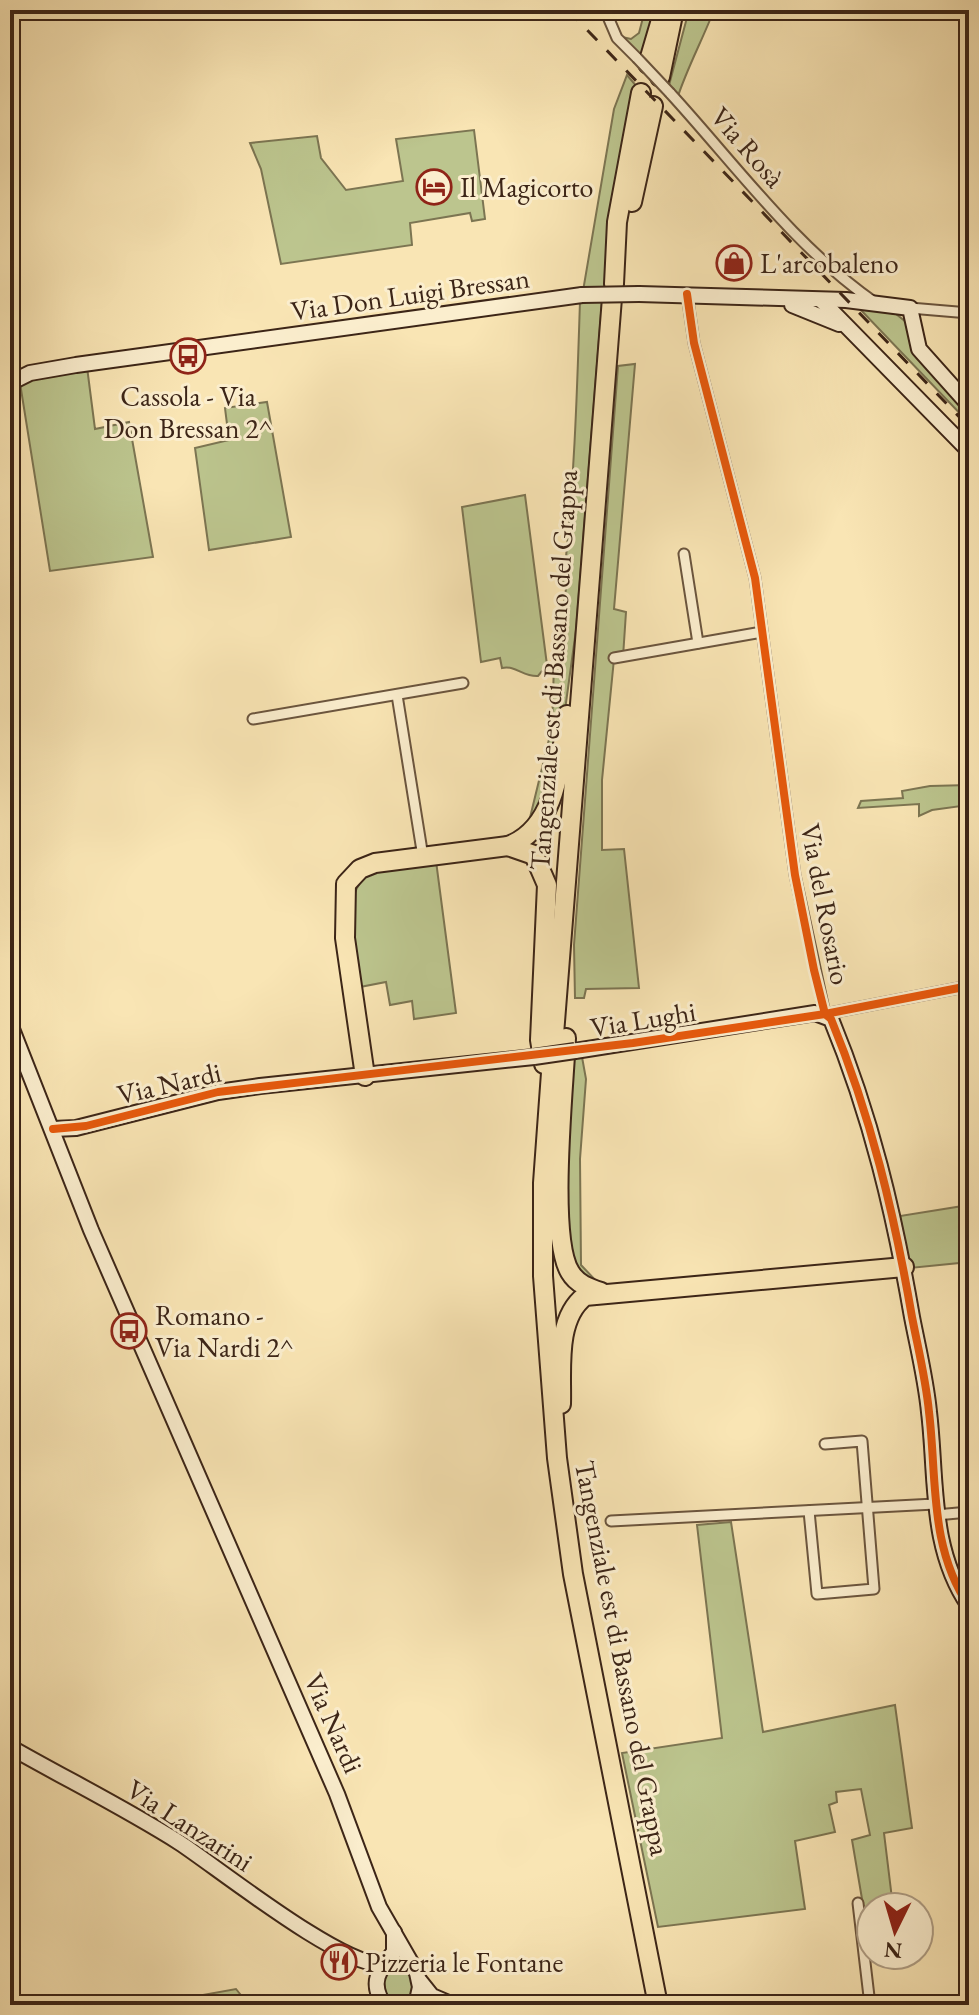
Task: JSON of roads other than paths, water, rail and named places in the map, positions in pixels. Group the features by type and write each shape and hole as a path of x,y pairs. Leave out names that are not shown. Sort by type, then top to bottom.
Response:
{"highway":[{"path":"651,84 658,10"},
{"name":"Tangenziale est di Bassano del Grappa","path":"658,2005 646,1931 573,1574 557,1458 543,1276 549,1092 546,1054 561,937 617,222 651,84 664,10"},
{"name":"Tangenziale est di Bassano del Grappa","path":"651,84 669,37 674,10"},
{"path":"669,37 680,10"},
{"path":"365,1076 345,938 346,884 360,869 375,863 508,846 525,840 535,831 550,802 562,746 572,667 584,634"},
{"path":"508,846 534,855 547,885 540,1040 549,1092"},
{"path":"561,937 567,999 559,1194 564,1253 570,1272 579,1282 601,1292"},
{"path":"557,1458 565,1331 575,1303 585,1296 601,1292 904,1267"},
{"name":"Tangenziale est di Bassano del Grappa","path":"646,1931 668,2005"}],"main road":[{"name":"Via Don Luigi Bressan","path":"10,383 30,373 76,365 582,295 687,294 819,304 874,302 910,308"},
{"path":"819,304 852,332 969,451"},
{"path":"910,308 919,349 969,405"},
{"name":"Via Lughi","path":"320,1080 575,1051 825,1014"},
{"name":"Via del Rosario","path":"825,1014 831,1019 860,1090 888,1186 929,1412 936,1510 955,1583 969,1606"},
{"name":"Via Nardi","path":"10,1024 54,1136 337,1794 368,1882 420,1980"},
{"name":"Via Nardi","path":"54,1136 218,1092 320,1080"},
{"name":"Via Lanzarini","path":"10,1747 180,1844 262,1903 341,1950 365,1962 384,1962"},
{"path":"384,2005 376,1986 384,1962 397,1940 393,1928"},
{"name":"Via Lanzarini","path":"341,1950 376,1986"},
{"path":"384,1962 402,1959 411,1964"},
{"path":"420,1980 432,1996 450,2004"},
{"path":"420,1980 417,2005 428,2002 450,2004"}],"street":[{"name":"Via Rosà","path":"605,10 617,38 651,84 837,275 874,302"},
{"name":"Via del Rosario","path":"687,294 694,343 755,578 795,875 825,1014"},
{"path":"910,308 969,313"},
{"path":"684,554 698,643"},
{"path":"614,658 762,632"},
{"path":"253,719 463,683"},
{"path":"397,695 423,857"},
{"name":"Via Lughi","path":"825,1014 969,986"},
{"path":"809,1511 817,1594 874,1589 862,1441 825,1444"},
{"path":"611,1521 867,1508 969,1512"},
{"path":"866,1971 870,2005"}],"railway":[{"path":"568,10 969,427"}],"place":[{"name":"Il Magicorto","path":"434,187"},
{"name":"L'arcobaleno","path":"734,263"},
{"name":"Cassola - Via Don Bressan 2^","path":"188,356"},
{"name":"Romano - Via Nardi 2^","path":"129,1331"},
{"name":"Pizzeria le Fontane","path":"339,1962"}]}
